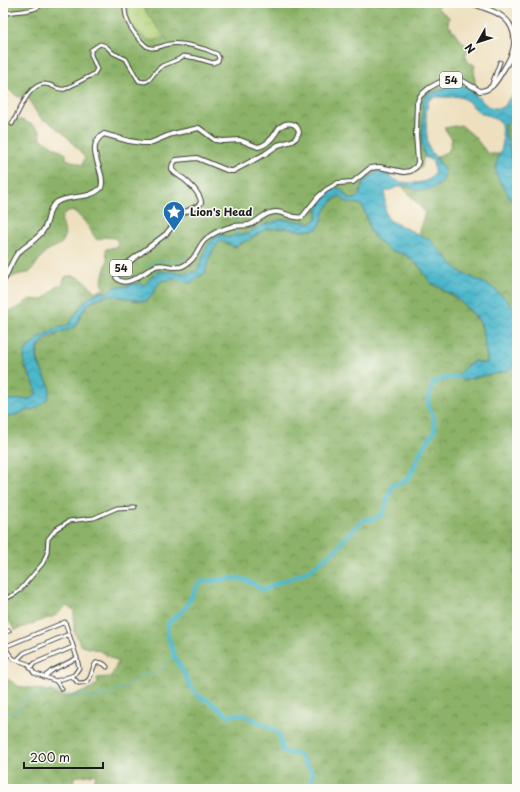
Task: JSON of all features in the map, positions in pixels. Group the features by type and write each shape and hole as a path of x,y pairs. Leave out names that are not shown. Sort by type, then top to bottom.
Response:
{"highway":[{"path":"471,3 494,12 504,18 512,29 514,40 513,52 509,62 496,82 489,89"},
{"name":"54","path":"3,282 16,256 43,231 53,205 64,199 93,194 101,188 102,180 95,150 98,139 104,134 129,142 142,144 154,142 172,134 199,128 215,140 240,140 258,147 269,141 281,127 292,123 297,126 299,132 296,138 278,145 234,171 229,171 196,158 176,160 172,165 172,170 194,189 199,195 201,203 183,213 166,234 119,270 116,277 119,281 125,281 137,278 158,265 175,267 183,266 195,256 205,239 236,226 249,224 267,214 282,212 294,217 302,217 318,197 326,190 338,183 352,182 372,168 404,172 414,169 418,162 416,134 417,103 423,92 438,83 454,79 463,81 480,91 489,89"}],"street":[{"path":"3,14 14,11 35,10 39,8 42,3"},
{"path":"12,124 28,94 34,87 41,84 46,84 60,90 65,89 94,74 97,69 91,52 93,48 100,44 106,46 113,53 126,59 139,81 145,82 149,80 162,66 183,56 213,63 218,61 219,58 217,54 191,45 170,44 150,48 146,46 129,27 126,19 125,3"},
{"path":"489,89 495,79 500,62"},
{"path":"3,600 20,590 43,563 47,553 48,539 56,529 69,521 94,518 117,508 135,507"},
{"path":"56,681 72,676 79,668 65,622 4,645 8,653 17,660 26,663 34,673 56,681 62,689"},
{"path":"3,633 9,631"},
{"path":"17,660 24,653 69,634"},
{"path":"30,668 35,663 73,647"},
{"path":"44,677 53,670 77,658"},
{"path":"78,683 89,680 92,668 96,664 101,663 107,667"},
{"path":"72,676 78,683"},
{"path":"76,688 78,683"}],"green space":[{"path":"3,3 438,3 438,9 449,17 448,24 463,43 471,49 465,54 468,62 475,65 476,94 470,89 458,84 443,90 431,92 423,101 422,146 425,157 423,158 422,167 419,170 404,174 391,172 390,177 381,171 376,171 364,182 356,199 349,199 342,189 338,188 323,200 318,209 316,220 310,223 280,220 263,225 246,234 226,237 223,234 209,245 199,268 194,272 184,273 162,271 154,274 144,285 139,283 114,287 108,293 102,292 93,295 80,307 68,325 48,332 25,351 25,367 35,386 35,397 29,399 3,400 3,309 14,310 30,299 41,300 58,285 62,286 65,277 70,276 82,279 95,292 104,289 102,279 107,261 106,249 116,247 118,242 115,238 105,237 97,240 85,222 75,212 68,211 62,217 65,234 63,242 47,251 29,273 14,276 5,283 3,287 3,209 7,207 10,199 9,196 3,193 3,125 14,119 25,121 40,131 41,139 66,154 66,159 82,165 85,158 63,133 48,121 43,120 36,112 27,96 18,97 8,89 3,76"},
{"path":"129,3 143,3 146,12 165,37 155,40 148,40 137,31 130,21 128,12"},
{"path":"517,119 517,186 505,130 506,123 508,121"},
{"path":"461,125 474,136 488,154 500,154 496,169 497,174 507,191 509,198 517,204 517,314 495,290 459,271 431,242 418,234 425,212 402,186 421,190 435,187 439,184 442,180 443,170 436,157 449,151 452,139 444,128"},
{"path":"340,196 362,206 367,217 370,231 374,237 383,245 404,254 418,264 432,284 459,300 479,321 483,331 487,363 475,361 467,365 460,372 476,377 507,371 517,362 517,789 93,789 96,774 74,777 73,789 3,789 3,676 18,686 48,691 66,697 81,693 98,684 97,678 111,677 118,662 98,650 81,646 74,631 74,610 66,606 57,615 15,630 3,613 3,424 7,416 16,415 26,410 32,410 50,386 38,359 38,350 48,339 67,329 78,321 86,308 97,298 112,296 146,301 161,281 177,279 190,283 200,275 203,275 206,270 209,257 216,245 221,241 228,244 239,245 266,229 285,228 303,231 313,230 329,204"}],"water":[{"path":"454,84 462,85 474,93 485,104 497,108 505,106 509,98 517,90 517,119 508,121 506,123 505,130 517,186 517,204 509,198 496,171 496,164 503,144 501,122 480,113 467,101 460,97 438,97 430,99 428,102 426,130 429,147 441,164 445,174 444,179 438,186 429,189 417,190 404,186 385,192 386,215 389,220 430,240 459,271 492,287 507,300 517,314 517,362 513,367 507,371 463,380 457,377 464,368 475,361 487,363 481,324 474,314 454,296 430,282 415,262 404,254 391,251 377,240 370,231 367,217 362,206 359,204 348,203 340,196 333,200 325,210 320,226 317,229 303,231 285,228 266,229 247,241 240,243 236,247 221,241 212,252 205,273 189,283 177,279 161,281 146,301 106,296 92,301 85,308 72,329 52,335 42,342 38,348 37,359 50,389 48,398 40,406 32,410 26,410 19,414 7,416 3,424 3,400 29,399 36,395 36,390 24,358 27,349 34,342 49,332 69,324 81,306 93,295 103,292 108,293 114,287 139,283 144,285 154,274 162,271 184,273 194,272 199,268 208,245 218,236 223,234 226,237 231,237 234,235 246,234 263,225 280,220 310,223 315,221 323,199 330,192 340,188 349,199 355,199 359,195 364,182 378,171 398,181 407,183 423,182 431,178 434,174 433,161 425,157 422,146 423,101 426,95 444,90"}],"waterway":[{"path":"257,3 266,9 274,7 278,3"},
{"path":"232,211 235,215 235,221"},
{"path":"235,228 235,235"},
{"path":"237,228 237,235"},
{"path":"145,266 160,260 178,262 189,254"},
{"path":"509,370 517,375"},
{"path":"310,789 313,773 298,754 286,753 282,749 280,737 275,730 244,715 237,714 229,716 206,699 201,698 189,685 185,674 175,658 168,636 167,629 169,622 183,611 197,586 201,582 238,578 248,581 264,590 310,570 338,548 346,537 363,520 373,519 383,514 392,485 402,483 410,476 423,447 434,432 435,425 428,402 433,383 442,379 462,376"},
{"path":"3,715 17,711 23,699 39,695 50,690 61,692 73,697 85,695 97,698 100,693 106,696 117,689 126,687 129,683 135,681 141,674 155,674 161,669 169,658 175,658"}],"place":[{"name":"Lion's Head","path":"174,232"}]}
